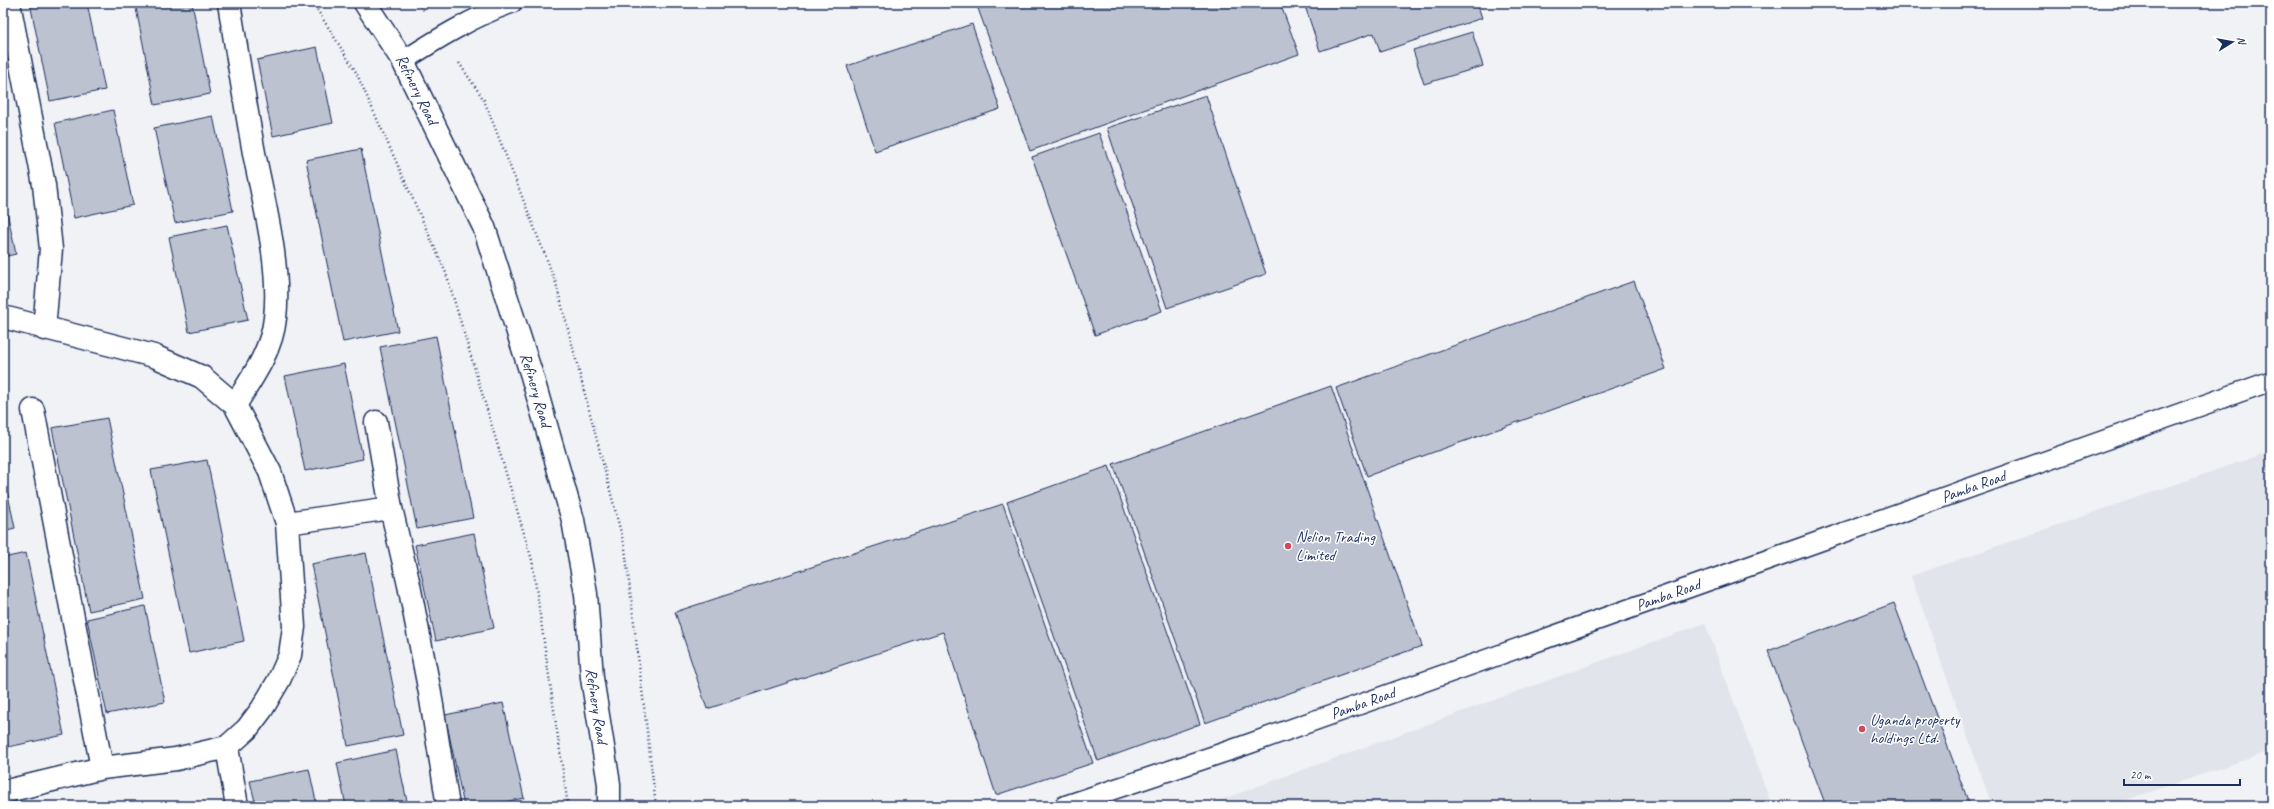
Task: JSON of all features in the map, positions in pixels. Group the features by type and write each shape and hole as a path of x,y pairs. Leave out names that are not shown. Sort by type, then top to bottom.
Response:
{"street":[{"path":"9,3 44,184 51,249 44,329"},
{"path":"229,3 267,218 276,282 276,318 270,342 259,366 235,405"},
{"name":"Refinery Road","path":"365,3 403,61 484,227 532,376 570,512 586,594 592,678 609,784 609,806"},
{"path":"3,317 44,329 154,356 202,377 235,405 270,472 287,523 294,627 290,655 262,709 247,729 227,747 176,759 102,768 14,796"},
{"path":"33,410 102,768"},
{"path":"376,422 391,508 409,585 430,694 448,806"},
{"path":"287,523 391,508"},
{"path":"227,747 237,806"}],"lane":[{"path":"403,61 441,36 496,8 512,3"},
{"name":"Pamba Road","path":"1064,806 1256,741 2271,381"}],"path":[{"path":"313,3 356,72 446,273 532,560 568,806"}],"shaded area":[{"path":"2271,451 2271,751 2109,806 1992,806 1911,576"},
{"path":"1705,623 1772,806 1204,806"}],"building":[{"path":"30,3 87,3 105,90 50,101"},
{"path":"135,3 192,3 210,94 155,105"},
{"path":"976,3 1280,3 1299,54 1030,151"},
{"path":"1304,3 1477,3 1482,18 1380,52 1374,33 1320,51"},
{"path":"972,24 1000,109 875,151 847,66"},
{"path":"1472,32 1483,66 1424,84 1413,50"},
{"path":"317,47 333,123 273,136 257,60"},
{"path":"1206,95 1266,274 1167,308 1107,128"},
{"path":"113,110 133,205 74,218 55,123"},
{"path":"213,116 233,211 175,223 154,128"},
{"path":"1099,133 1162,311 1095,335 1032,157"},
{"path":"361,149 398,331 343,342 306,160"},
{"path":"3,193 16,254 3,257"},
{"path":"227,225 248,320 189,332 169,237"},
{"path":"1634,281 1666,369 1367,476 1336,388"},
{"path":"436,336 473,518 417,529 380,347"},
{"path":"344,364 363,459 305,471 285,376"},
{"path":"1331,386 1422,646 1205,723 1113,464"},
{"path":"107,418 145,599 89,611 52,428"},
{"path":"207,460 244,641 189,653 151,470"},
{"path":"1109,466 1200,724 1098,761 1007,502"},
{"path":"3,471 15,528 3,531"},
{"path":"1003,504 1093,763 996,795 943,632 707,709 675,612"},
{"path":"474,533 494,628 436,641 415,545"},
{"path":"26,553 64,735 8,747 3,720 3,558"},
{"path":"366,553 403,735 348,746 311,564"},
{"path":"1894,603 1970,806 1826,806 1768,651"},
{"path":"145,606 165,702 107,714 87,619"},
{"path":"503,703 524,798 485,806 464,806 445,715"},
{"path":"396,750 408,806 346,806 337,763"},
{"path":"309,769 317,806 256,806 250,781"}],"place":[{"name":"Nelion Trading Limited","path":"1288,546"},
{"name":"Uganda property holdings Ltd.","path":"1862,729"}]}
